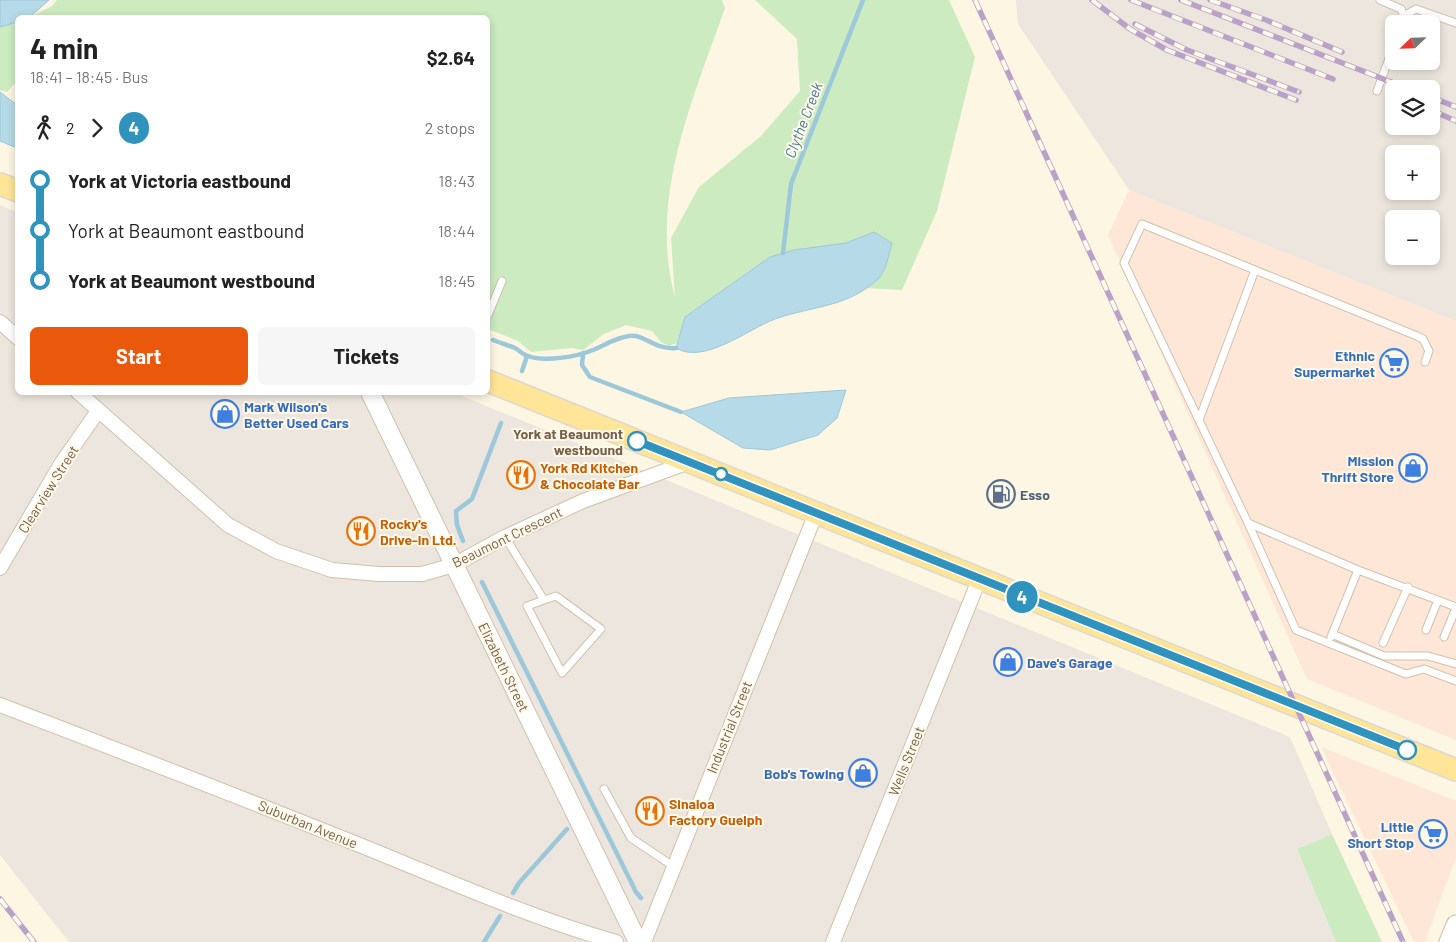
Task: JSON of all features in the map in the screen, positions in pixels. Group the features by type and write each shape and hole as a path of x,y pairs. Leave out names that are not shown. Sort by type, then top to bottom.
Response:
{"main road":[{"path":"0,184 15,190"},
{"path":"490,382 979,580 1456,770"},
{"path":"1450,942 1456,924"}],"street":[{"path":"0,322 15,335"},
{"name":"Beaumont Crescent","path":"81,395 218,518 245,536 276,551 332,570 379,574 422,574 454,564 505,537 582,501 689,462"},
{"name":"Elizabeth Street","path":"371,395 638,942"},
{"name":"Clearview Street","path":"0,568 61,464 98,411"},
{"name":"Industrial Street","path":"644,942 816,513"},
{"name":"Wells Street","path":"832,942 979,580"},
{"name":"Suburban Avenue","path":"0,705 239,797 476,892 584,933 616,942"}],"lane":[{"path":"1380,0 1401,9 1404,15"},
{"path":"1406,15 1416,10 1431,15"},
{"path":"1440,18 1456,23"},
{"path":"1377,91 1385,70"},
{"path":"1425,362 1429,351 1423,339 1142,224 1124,263 1248,523 1296,630 1406,674 1424,669 1456,681"},
{"path":"1199,420 1255,270"},
{"path":"490,310 502,281"},
{"path":"1248,523 1358,570 1408,587 1456,608 1444,637"},
{"path":"505,537 544,600"},
{"path":"1329,643 1358,570"},
{"path":"1383,643 1408,587"},
{"path":"556,596 601,629 562,673 527,606 544,600 556,596"},
{"path":"1426,630 1438,600"},
{"path":"1332,634 1384,656 1428,656 1456,664"},
{"path":"604,789 631,838 674,866"}],"shaded area":[{"path":"1016,0 1456,0 1456,321 1129,190 1018,24"},
{"path":"1129,190 1456,321 1456,740 1307,679 1108,235"},
{"path":"0,205 15,211 15,395 460,395 1290,737 1332,834 1297,849 1336,942 69,942 0,855"},
{"path":"1321,747 1456,801 1456,857 1425,942 1414,942"}],"green space":[{"path":"57,0 722,0 725,8 688,114 671,186 667,223 668,260 675,297 671,238 699,187 761,136 800,91 797,39 755,0 949,0 975,57 937,211 902,290 865,288 880,277 874,232 846,243 794,250 685,317 677,343 669,346 661,342 652,331 626,325 604,334 583,350 572,348 531,352 518,341 490,330 490,15 34,15 52,6"},
{"path":"15,23 15,83 7,92 0,90 0,27"},
{"path":"1332,834 1382,942 1336,942 1297,849"}],"water":[{"path":"0,0 49,0 32,15 15,15 15,23 0,27"},
{"path":"0,92 15,103 15,147 0,141"},
{"path":"874,232 892,243 881,276 866,289 841,301 775,319 713,349 687,352 676,348 685,317 770,257 794,250 846,243"},
{"path":"846,390 837,418 818,435 770,450 743,448 681,412 729,398"}],"waterway":[{"name":"Clythe Creek","path":"783,253 791,184 863,0"},
{"name":"Clythe Creek","path":"493,340 515,348 526,355 543,359 578,355 629,336 640,337 661,347 676,348"},
{"path":"583,353 582,365 590,377 681,412"},
{"path":"522,371 527,356"},
{"path":"463,541 457,525 456,511 472,499 501,423"},
{"path":"482,582 636,892 641,898"},
{"path":"513,893 519,883 567,829"},
{"path":"484,942 500,916"}],"railway":[{"path":"975,0 1403,942"},
{"path":"1092,0 1130,29 1167,50 1296,100"},
{"path":"1131,0 1333,79"},
{"path":"1181,0 1386,80"},
{"path":"1210,0 1266,20 1342,52"},
{"path":"1135,24 1187,50 1299,92"},
{"path":"1440,101 1456,107"},
{"path":"1440,114 1456,121"},
{"path":"0,899 34,942"}],"bus line":[{"name":"4","path":"637,441 979,580 1407,750"}],"place":[{"name":"Ethnic Supermarket","path":"1394,363"},
{"name":"Mark Wilson's Better Used Cars","path":"225,414"},
{"name":"York at Beaumont westbound","path":"637,441"},
{"name":"Mission Thrift Store","path":"1413,468"},
{"name":"York Rd Kitchen & Chocolate Bar","path":"521,475"},
{"name":"Esso","path":"1001,494"},
{"name":"Rocky's Drive-In Ltd.","path":"361,531"},
{"name":"Dave's Garage","path":"1008,662"},
{"name":"Bob's Towing","path":"863,773"},
{"name":"Sinaloa Factory Guelph","path":"650,811"},
{"name":"Little Short Stop","path":"1433,834"}]}
